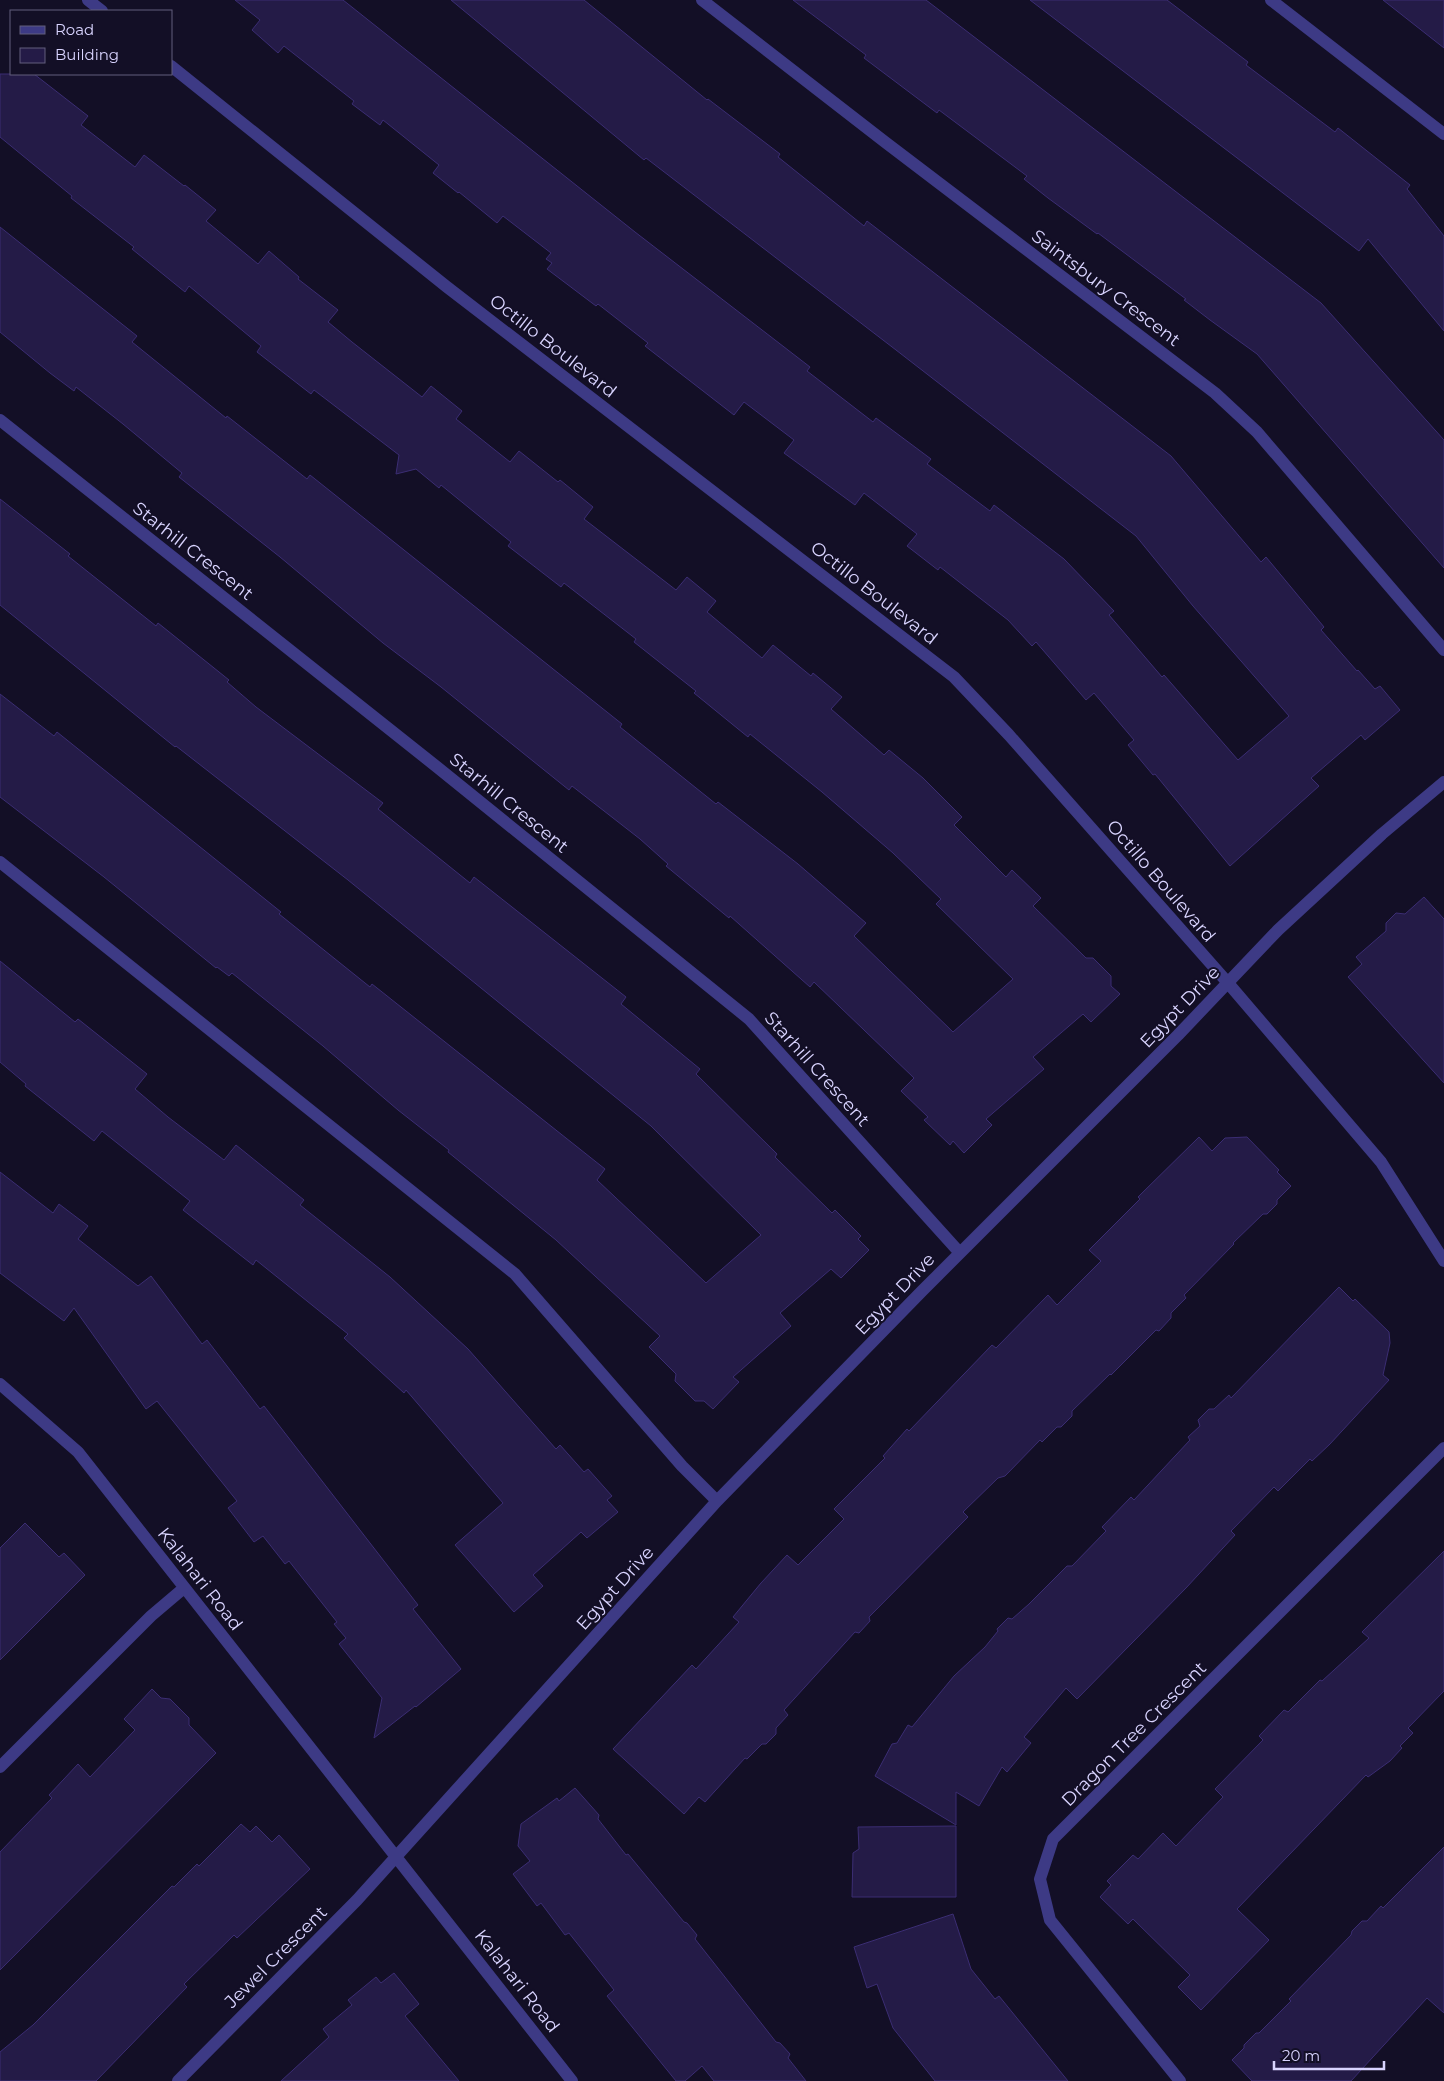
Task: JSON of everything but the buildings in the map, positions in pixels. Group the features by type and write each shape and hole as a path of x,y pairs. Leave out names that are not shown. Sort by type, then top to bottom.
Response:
{"street":[{"path":"88,0 101,10"},
{"name":"Saintsbury Crescent","path":"702,0 885,142 1215,392 1257,432 1444,650"},
{"path":"1271,0 1444,134"},
{"name":"Octillo Boulevard","path":"172,67 447,287 954,677 1009,736 1228,983 1381,1162 1444,1261"},
{"name":"Starhill Crescent","path":"0,420 437,767 749,1019 960,1253"},
{"name":"Egypt Drive","path":"397,1856 718,1501 1278,930 1375,840 1444,782"},
{"path":"0,862 515,1274 682,1466 718,1501"},
{"name":"Kalahari Road","path":"0,1384 78,1452 572,2081"},
{"name":"Dragon Tree Crescent","path":"1180,2081 1050,1920 1040,1878 1053,1839 1444,1448"},
{"path":"0,1767 151,1616 184,1588"},
{"name":"Jewel Crescent","path":"178,2081 357,1900 397,1856"}]}
